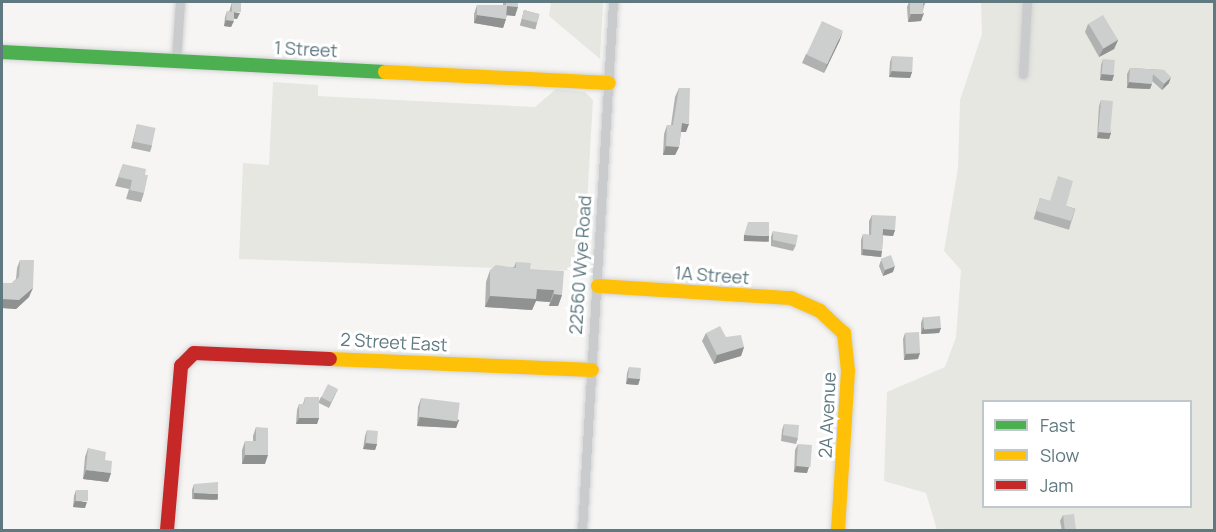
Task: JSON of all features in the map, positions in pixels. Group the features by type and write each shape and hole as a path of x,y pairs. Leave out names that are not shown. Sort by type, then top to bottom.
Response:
{"street":[{"path":"176,58 180,2"},
{"name":"22560 Wye Road","path":"582,531 613,2"},
{"path":"1023,74 1027,2"},
{"name":"1 Street","path":"2,52 176,58 609,83"},
{"name":"1A Street","path":"598,286 790,298 820,311"},
{"name":"2A Avenue","path":"820,311 844,333 847,346 838,531"},
{"name":"2 Street East","path":"167,531 177,380 180,366 194,353 592,370"}],"shaded area":[{"path":"551,2 603,2 600,59 549,16"},
{"path":"981,2 1214,2 1214,530 937,530 926,493 884,481 887,392 945,367 956,337 961,270 944,251 958,168 960,100 982,34"},
{"path":"273,82 318,85 318,96 535,107 556,89 585,92 593,100 583,271 239,259 243,163 269,165"}],"building":[{"path":"232,2 241,2 241,12 232,12"},
{"path":"506,2 518,2 518,7 507,6 506,19 477,15 477,5 506,5"},
{"path":"910,2 923,2 923,14 910,14"},
{"path":"524,10 539,14 537,23 522,19"},
{"path":"227,11 234,12 234,21 226,20"},
{"path":"1103,15 1118,40 1103,49 1088,24"},
{"path":"822,21 843,31 827,64 806,55"},
{"path":"892,56 913,57 912,72 891,71"},
{"path":"1103,59 1115,60 1114,75 1102,74"},
{"path":"1130,68 1164,70 1171,77 1164,84 1153,74 1152,84 1129,82"},
{"path":"679,88 690,88 689,124 682,123 679,147 666,146 667,125 673,125"},
{"path":"1101,100 1113,101 1110,133 1098,132"},
{"path":"137,124 156,128 152,146 133,142"},
{"path":"123,164 146,169 145,175 148,175 144,193 130,190 132,180 118,177"},
{"path":"1058,176 1073,181 1066,206 1075,209 1071,221 1036,211 1040,198 1050,201"},
{"path":"872,215 896,216 895,230 883,229 882,251 863,249 863,234 871,235"},
{"path":"748,222 769,222 769,236 744,235"},
{"path":"773,231 798,235 796,245 773,240"},
{"path":"891,255 895,266 885,270 881,259"},
{"path":"20,260 34,260 33,288 19,300 2,299 3,283 12,283 19,277"},
{"path":"516,262 531,263 530,269 564,271 562,295 554,294 554,290 537,289 536,299 490,296 490,270 496,265 516,268"},
{"path":"940,316 941,328 924,329 923,317"},
{"path":"720,326 726,337 741,335 744,347 717,355 706,333"},
{"path":"919,332 920,353 906,354 905,333"},
{"path":"629,367 641,368 640,379 628,378"},
{"path":"328,384 338,389 331,402 321,397"},
{"path":"305,397 319,397 319,418 299,418 299,404 304,404"},
{"path":"421,398 460,403 457,422 419,417"},
{"path":"784,424 799,425 798,438 783,435"},
{"path":"256,427 268,428 268,455 245,455 245,441 256,441"},
{"path":"367,430 378,431 377,444 366,443"},
{"path":"798,444 812,445 810,467 796,466"},
{"path":"88,448 106,452 105,460 112,461 111,473 86,470"},
{"path":"218,482 218,494 194,493 194,484"},
{"path":"76,490 88,490 88,501 76,501"},
{"path":"1074,514 1076,530 1065,530 1063,515"}],"traffic: fast":[{"path":"2,52 385,72"}],"traffic: slow":[{"path":"385,72 609,83"},
{"path":"598,286 791,298 820,311 844,333 848,371 838,530"},
{"path":"330,359 592,370"}],"traffic: jam":[{"path":"167,530 181,366 194,353 330,359"}]}
